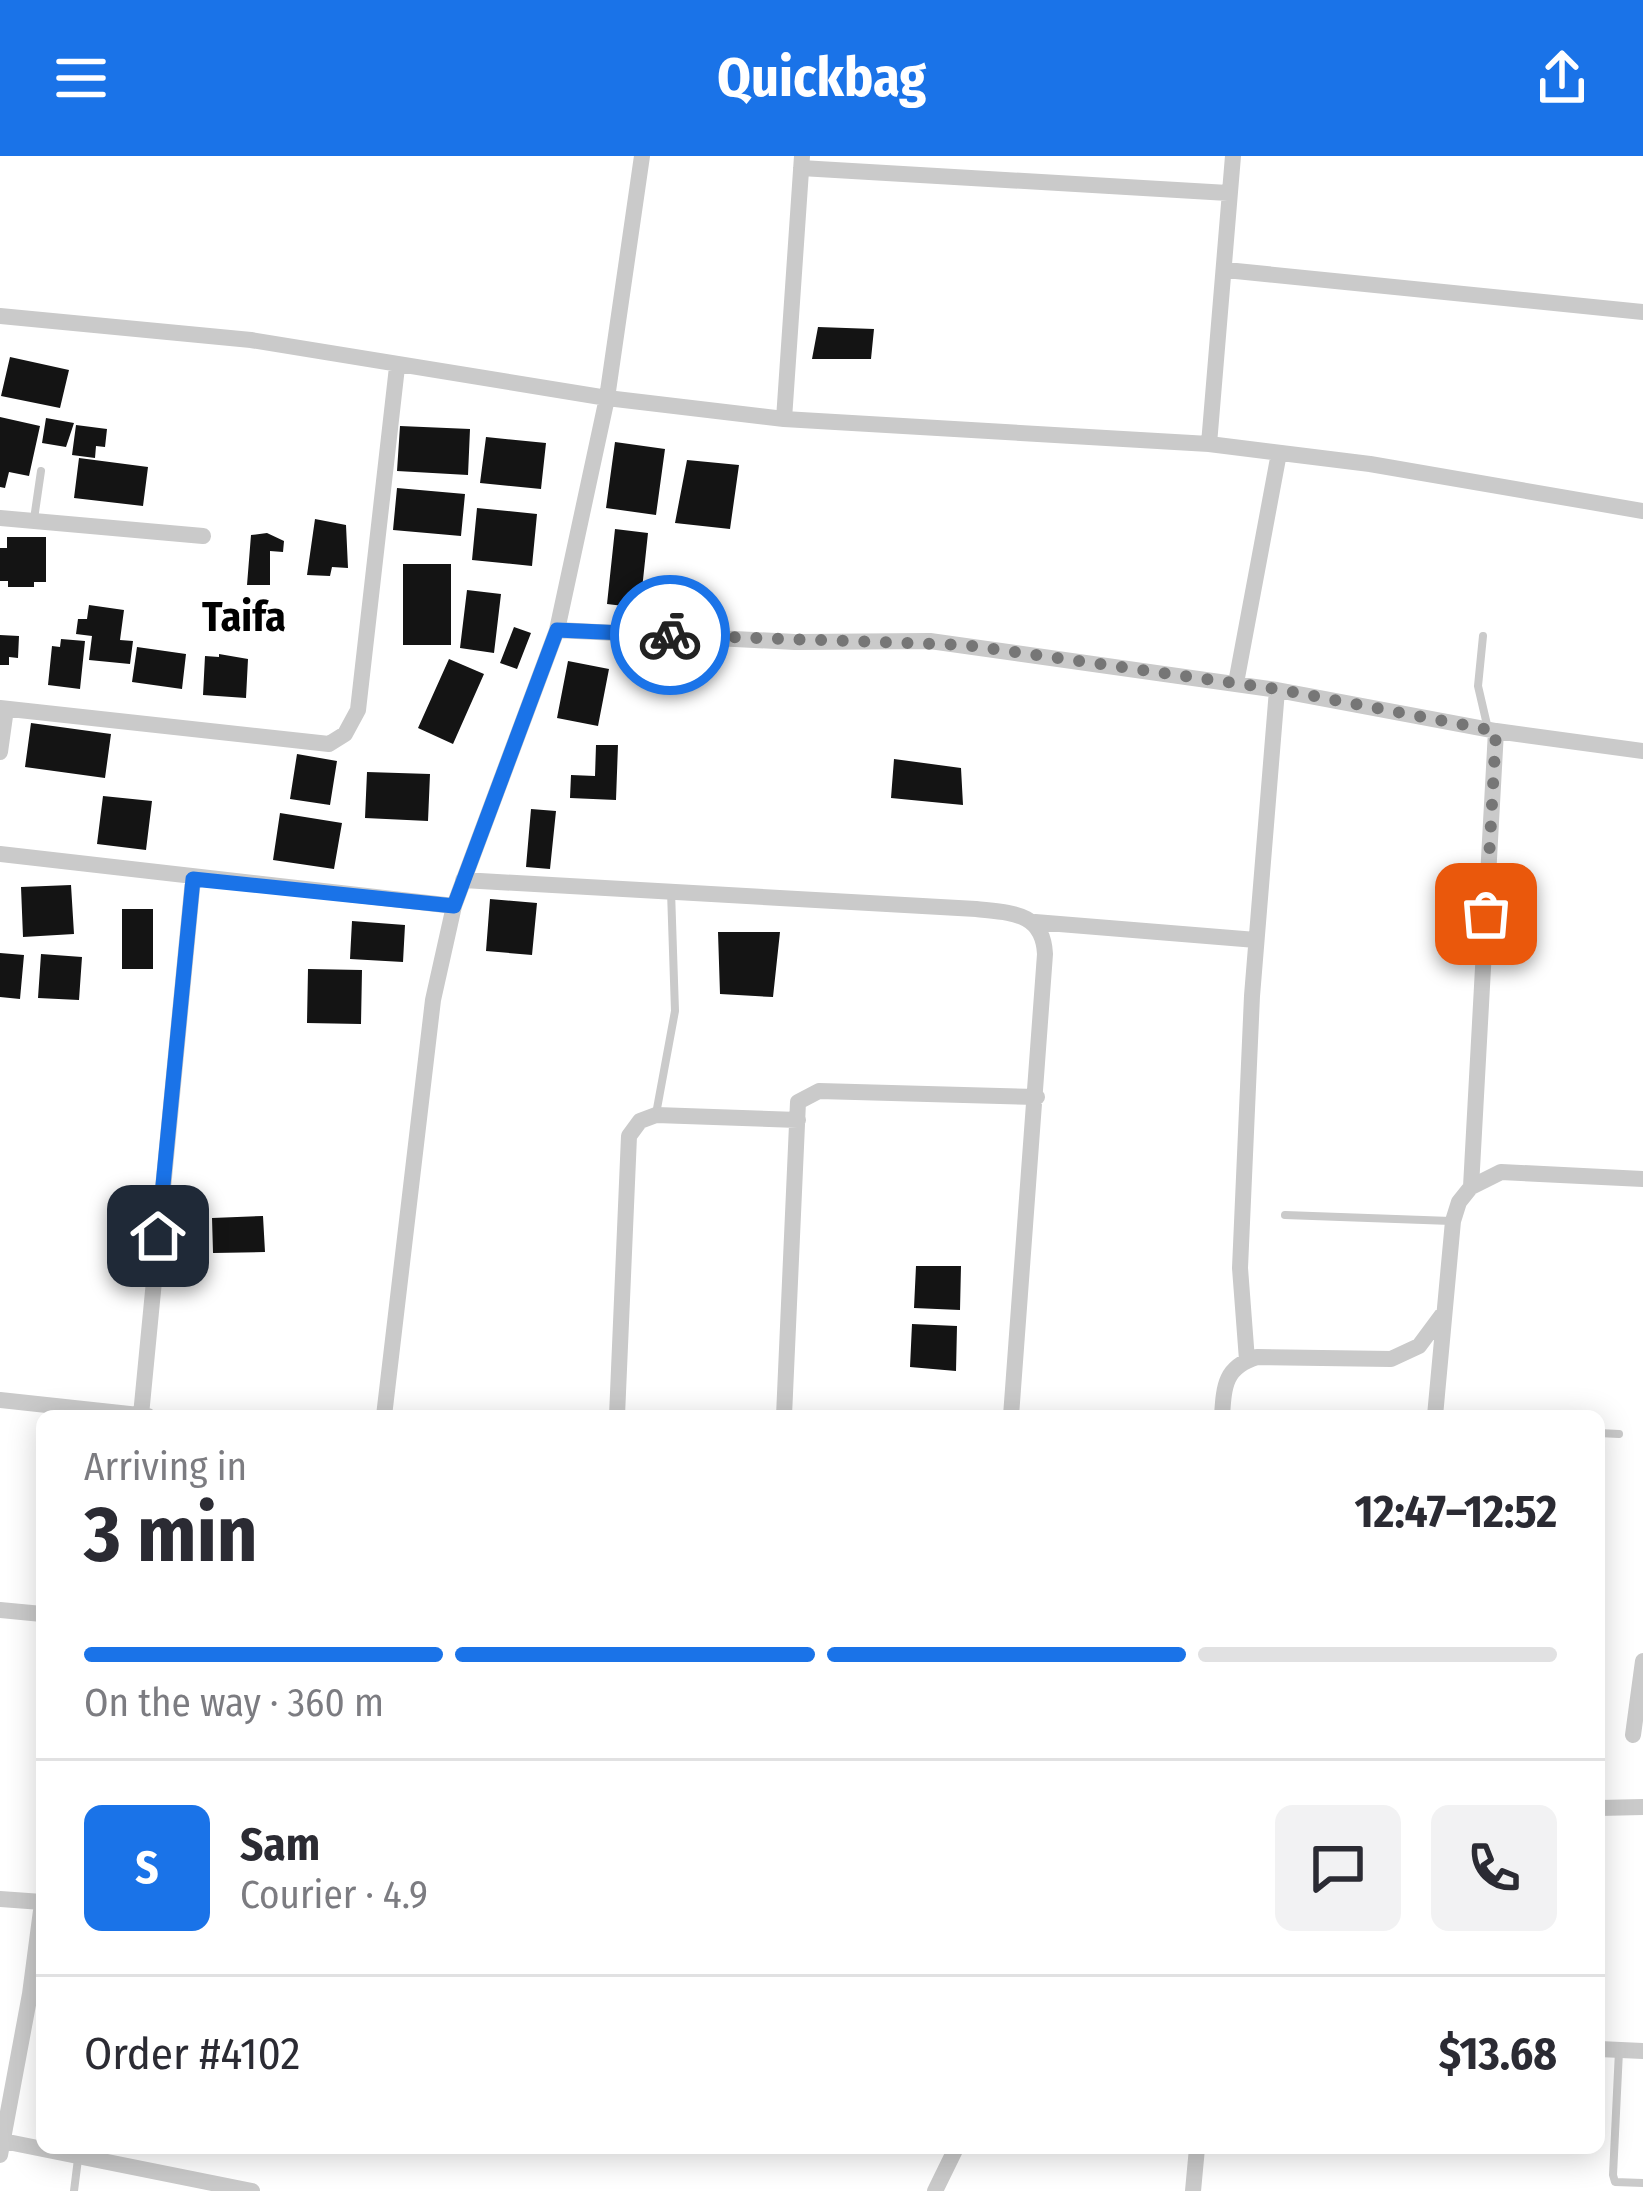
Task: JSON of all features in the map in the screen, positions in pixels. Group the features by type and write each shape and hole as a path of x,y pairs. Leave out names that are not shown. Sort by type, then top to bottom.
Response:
{"street":[{"path":"385,1410 433,1000 454,906 557,630 607,398 642,156"},
{"path":"1209,444 1233,156"},
{"path":"784,419 802,162 1228,193"},
{"path":"1226,269 1643,312"},
{"path":"0,316 251,340 607,398 784,419 1209,444 1370,464 1643,511"},
{"path":"0,752 3,709 329,744 345,734 358,710 398,367"},
{"path":"1237,683 1279,453"},
{"path":"0,518 202,536"},
{"path":"557,630 795,642 930,641 1277,689 1492,730 1643,751"},
{"path":"1240,1364 1240,1268 1256,940 1277,689"},
{"path":"1471,1187 1492,730"},
{"path":"0,854 454,906"},
{"path":"141,1410 193,879"},
{"path":"463,880 976,909 1023,915 1036,922 1256,940"},
{"path":"1011,1410 1045,955 1036,922"},
{"path":"784,1410 798,1102 819,1091 1037,1097"},
{"path":"616,1410 629,1136 640,1121 656,1115 797,1120"},
{"path":"1436,1410 1453,1221 1471,1187 1501,1172 1643,1179"},
{"path":"1223,1410 1225,1382 1240,1364 1257,1357 1391,1359 1419,1346 1442,1315"},
{"path":"0,1400 94,1410"},
{"path":"0,1610 36,1613"},
{"path":"1633,1735 1643,1661"},
{"path":"1605,1808 1643,1807"},
{"path":"0,1899 36,1902"},
{"path":"36,1995 2,2148 36,2152"},
{"path":"1605,2049 1643,2051"},
{"path":"48,2154 252,2191"},
{"path":"935,2191 953,2154"},
{"path":"1193,2191 1196,2154"}],"lane":[{"path":"34,520 40,471"},
{"path":"1483,636 1478,686 1492,730"},
{"path":"656,1115 675,1010 671,891"},
{"path":"1285,1215 1453,1221"},
{"path":"1605,1433 1618,1434"},
{"path":"1618,2050 1612,2175 1615,2182 1643,2183"},
{"path":"74,2191 79,2158"}],"building":[{"path":"818,327 874,329 871,359 812,359"},
{"path":"10,357 69,370 60,408 1,396"},
{"path":"0,417 40,426 29,476 9,472 5,488 0,487"},
{"path":"46,418 74,423 66,447 42,443"},
{"path":"76,425 107,429 105,447 96,446 95,458 72,455"},
{"path":"400,426 470,429 468,475 397,471"},
{"path":"486,437 546,443 541,489 480,483"},
{"path":"615,442 665,449 656,515 606,508"},
{"path":"79,458 148,467 143,506 74,498"},
{"path":"687,460 739,465 730,529 675,523"},
{"path":"397,488 465,494 461,536 393,530"},
{"path":"477,508 537,514 532,566 472,560"},
{"path":"315,519 346,525 348,568 332,567 330,576 307,575"},
{"path":"615,529 648,533 640,608 607,604"},
{"path":"267,533 284,541 283,552 270,551 270,585 247,585 251,535"},
{"path":"7,537 46,537 46,582 8,587 8,581 0,581 0,548 7,548"},
{"path":"403,564 451,564 451,645 403,645"},
{"path":"467,590 501,594 494,653 460,648"},
{"path":"89,605 124,610 120,640 133,641 130,664 89,660 92,636 76,634 78,619 87,619"},
{"path":"514,627 531,633 517,669 500,663"},
{"path":"0,635 19,636 18,658 9,657 9,665 0,665"},
{"path":"61,639 85,641 80,689 48,685 52,646 60,647"},
{"path":"137,647 186,654 182,689 132,682"},
{"path":"205,656 248,659 246,698 203,695"},
{"path":"449,659 484,674 453,744 418,728"},
{"path":"568,661 609,669 598,726 557,718"},
{"path":"31,723 111,734 105,778 25,767"},
{"path":"596,745 618,745 616,800 570,798 571,775 595,776"},
{"path":"297,754 337,761 330,805 290,799"},
{"path":"894,759 961,768 963,805 891,798"},
{"path":"367,772 430,774 428,821 365,818"},
{"path":"103,796 152,801 146,850 97,844"},
{"path":"531,809 556,811 550,869 526,867"},
{"path":"280,813 342,823 334,869 273,860"},
{"path":"71,885 74,934 23,937 21,887"},
{"path":"490,899 537,903 532,955 486,951"},
{"path":"122,909 153,909 153,969 122,969"},
{"path":"352,921 405,925 403,962 350,959"},
{"path":"718,932 780,932 773,997 720,994"},
{"path":"0,953 24,955 20,999 0,997"},
{"path":"41,954 82,957 79,1000 38,998"},
{"path":"308,969 362,970 361,1024 307,1023"},
{"path":"263,1216 265,1252 213,1253 212,1218"},
{"path":"916,1266 961,1266 960,1310 914,1308"},
{"path":"912,1324 957,1326 956,1371 910,1367"}],"way so far":[{"path":"670,635 795,642 930,641 1034,653 1277,689 1496,731 1486,914"}],"district":[{"name":"Taifa","path":"244,616"}],"route":[{"path":"158,1236 193,879 454,906 557,630 670,635"}]}
